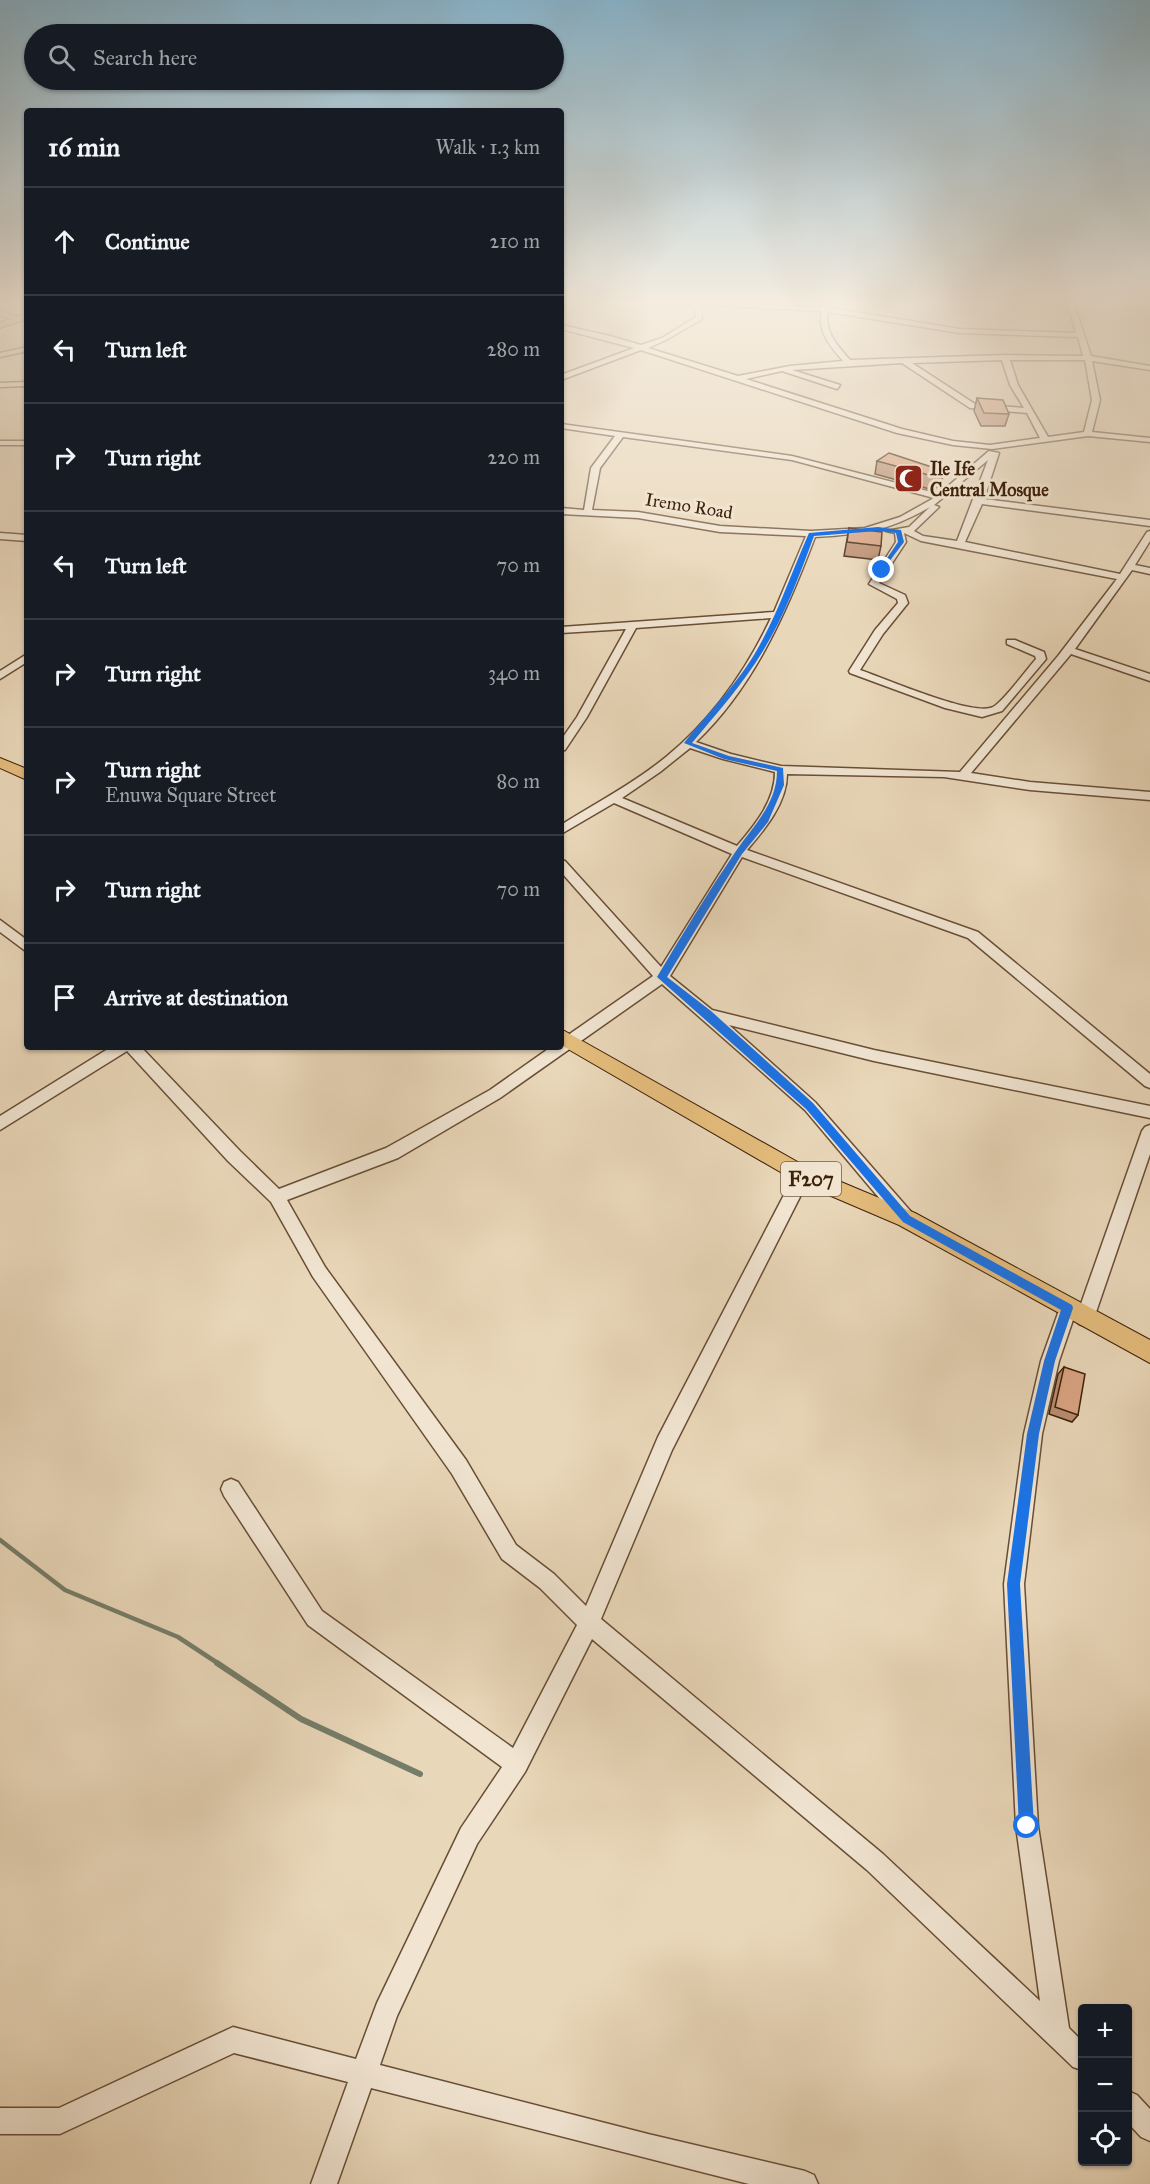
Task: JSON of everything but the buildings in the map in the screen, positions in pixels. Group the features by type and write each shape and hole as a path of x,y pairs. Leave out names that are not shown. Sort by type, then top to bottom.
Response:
{"main road":[{"path":"0,762 24,774"},
{"name":"F207","path":"567,1039 803,1175 907,1219 1150,1352"}],"street":[{"path":"813,403 883,426 991,450"},
{"path":"968,403 973,406 1030,411"},
{"path":"1025,403 1045,439"},
{"path":"1088,434 1095,403"},
{"path":"564,426 792,458 941,497"},
{"path":"588,510 590,477 601,455 621,434"},
{"path":"903,531 919,524 941,497 991,450 1012,442 1088,434 1150,440"},
{"path":"0,445 24,443"},
{"path":"960,544 981,501 981,491 991,450"},
{"path":"878,529 903,519 941,497"},
{"path":"981,501 1150,523"},
{"name":"Iremo Road","path":"564,511 588,510 638,515 720,529 811,534 878,529"},
{"path":"903,519 919,524"},
{"path":"878,529 903,531 921,538 1121,577"},
{"path":"903,531 901,542 874,584 902,597 903,603 867,649 854,671 967,711 990,712 1003,704 1041,659 1035,649 1011,642"},
{"path":"564,828 668,760 687,743 740,680 761,649 778,615 811,534"},
{"path":"963,775 1071,651 1121,577 1131,567 1150,534"},
{"path":"0,536 24,538"},
{"path":"1131,567 1150,571"},
{"path":"564,630 778,615"},
{"path":"564,744 582,717 632,626"},
{"path":"1071,651 1150,678"},
{"path":"0,676 24,659"},
{"path":"687,743 727,758 781,770 944,772 1030,786 1150,796"},
{"path":"567,1039 662,977 739,852 764,822 781,785 781,770"},
{"path":"612,798 739,852 973,935 1150,1082"},
{"path":"564,867 662,977 810,1106 907,1219"},
{"path":"0,925 24,945"},
{"path":"707,1014 792,1037 909,1064 1150,1112"},
{"path":"0,1124 117,1050"},
{"path":"135,1050 234,1156 277,1197 319,1272 459,1467 509,1551 547,1581 589,1623 874,1862 1078,2053"},
{"path":"277,1197 392,1153 495,1094 553,1050"},
{"path":"1057,2032 1027,1826 1014,1584 1033,1434 1050,1361 1076,1313 1150,1131"},
{"path":"324,2184 386,2012 469,1836 517,1764 589,1623 665,1444 803,1175"},
{"path":"231,1489 315,1618 517,1764"},
{"path":"0,2121 60,2121 233,2040 364,2075 805,2184"},
{"path":"1132,2108 1150,2128"}],"waterway":[{"path":"0,1540 65,1590 178,1637 219,1664"},
{"path":"217,1663 301,1719 420,1774"}],"place":[{"name":"Ile Ife Central Mosque","path":"909,479"}],"route":[{"path":"882,570 901,542 899,531 878,529 811,534 797,573 761,649 716,711 687,743 727,758 781,770 781,785 764,822 739,852 662,977 810,1106 907,1219 1068,1308 1050,1361 1033,1434 1014,1584 1027,1826"}]}
